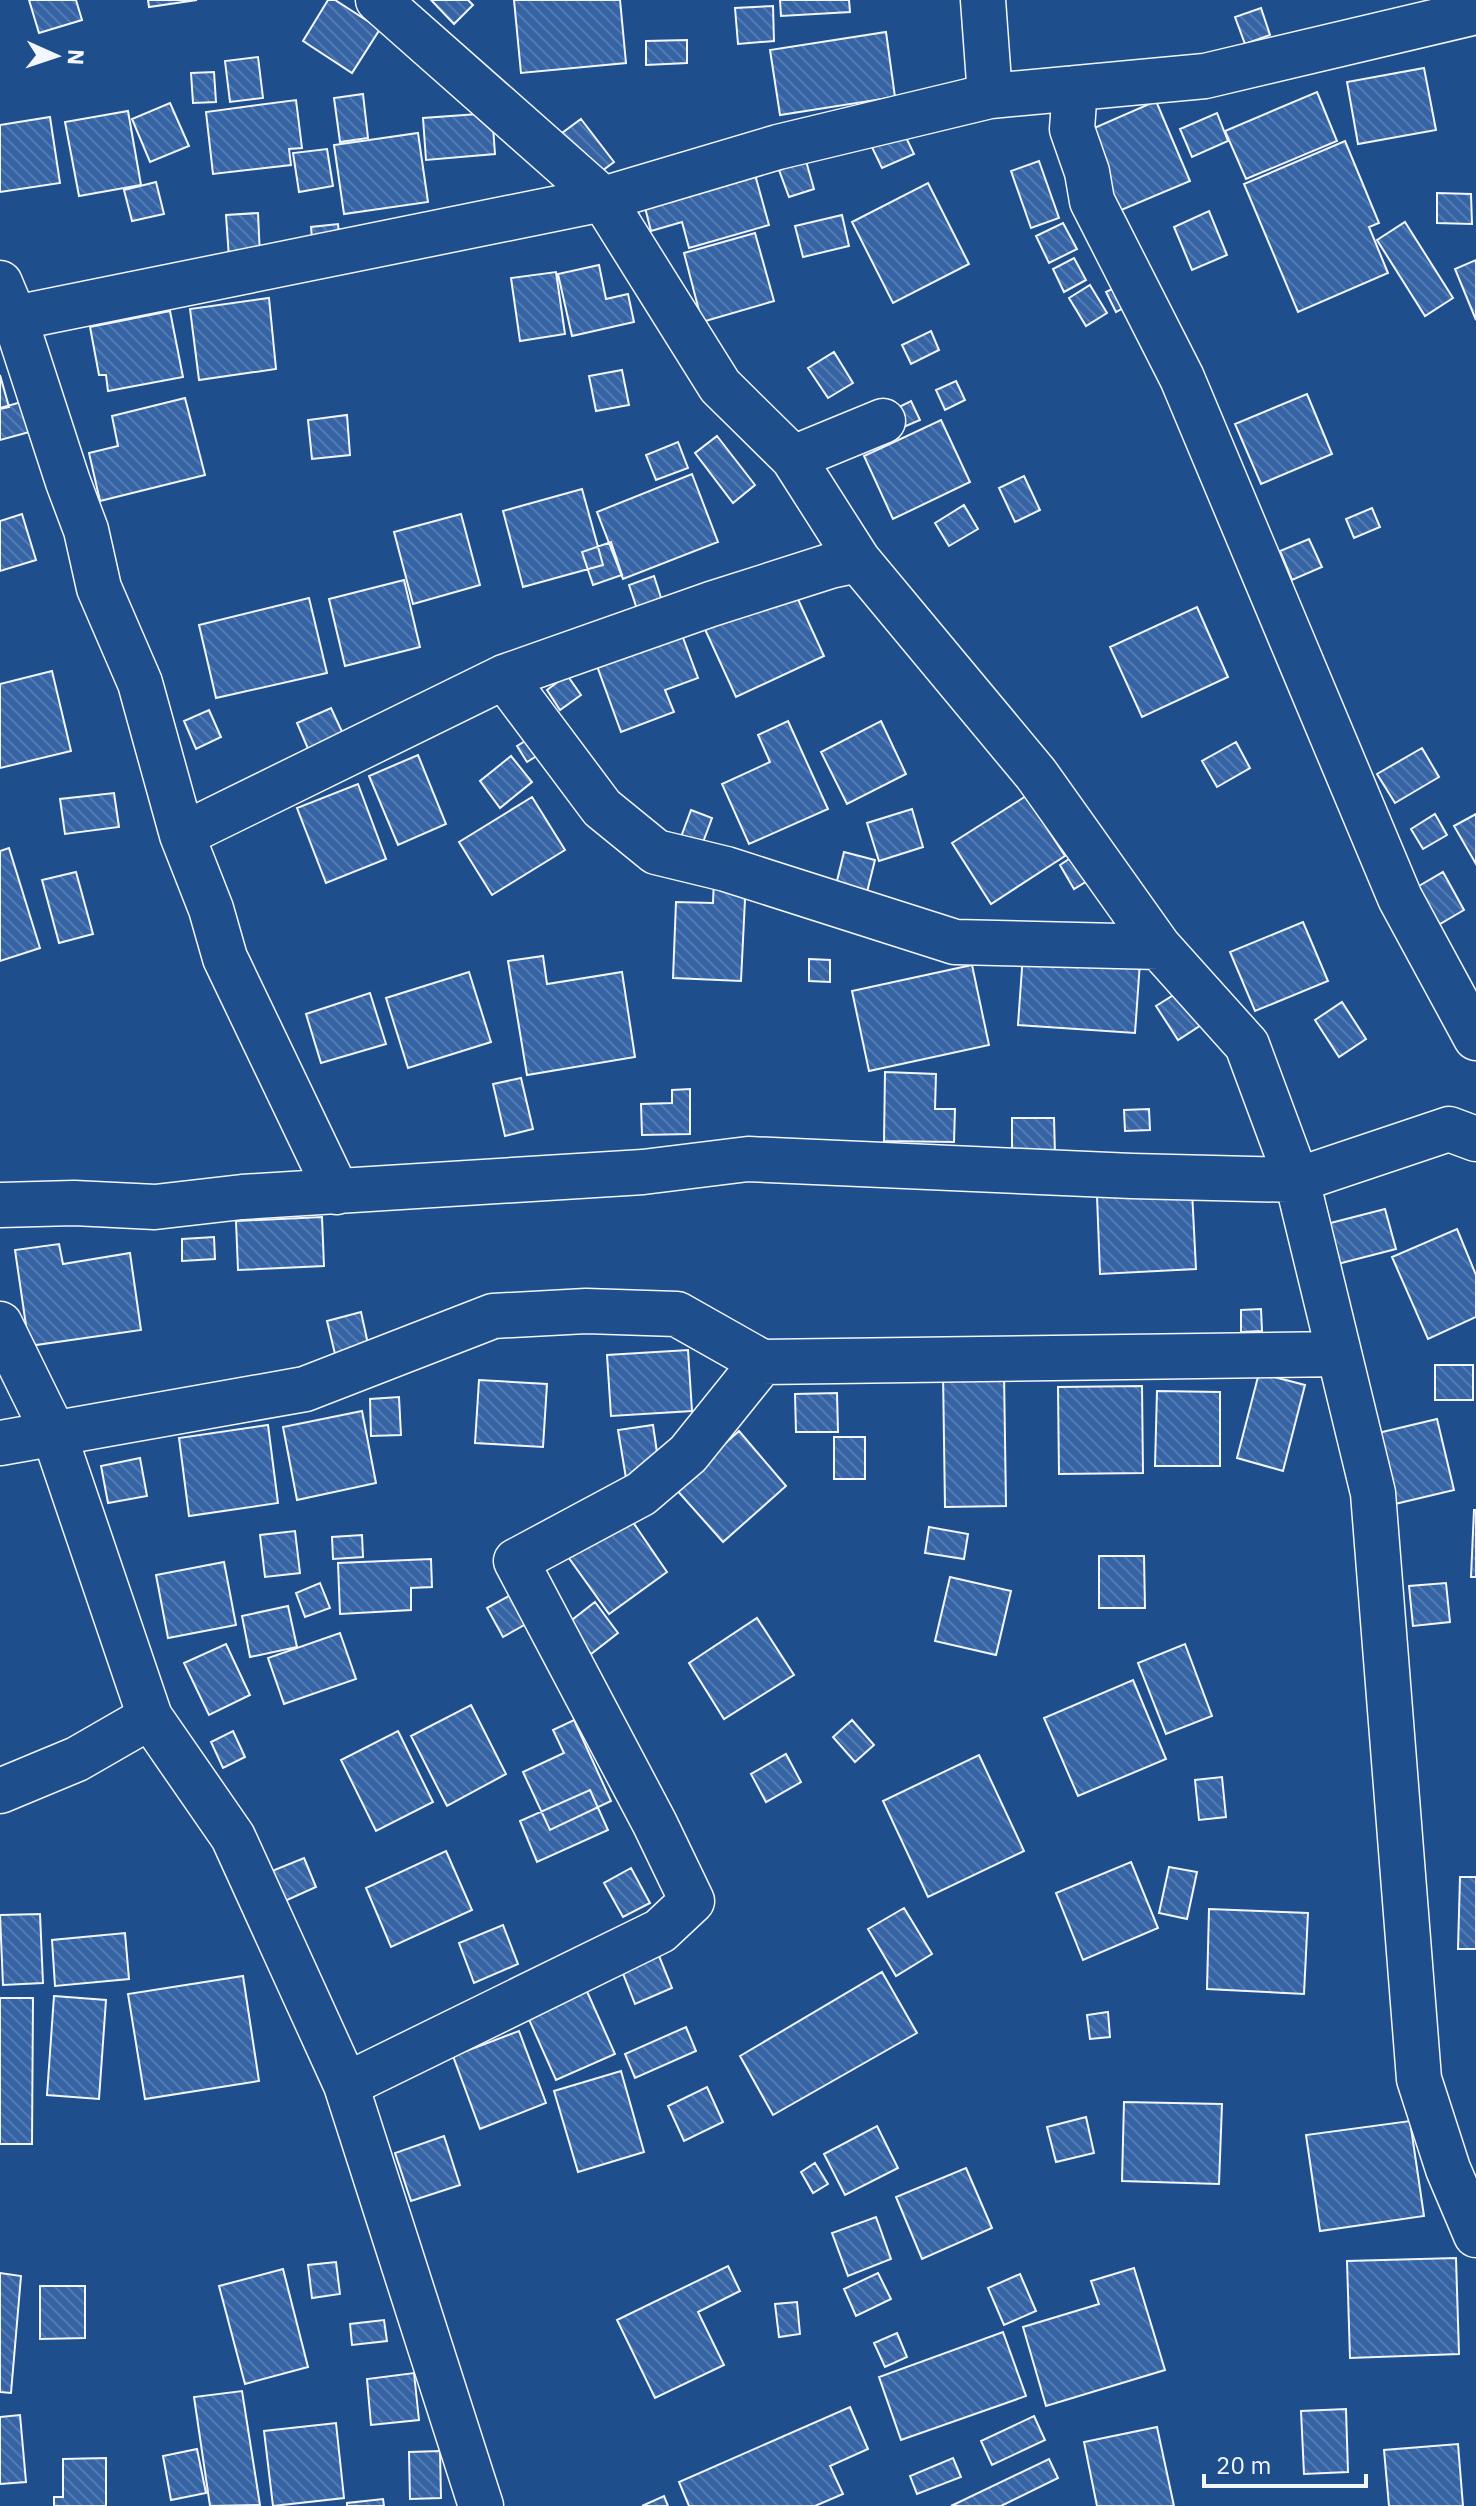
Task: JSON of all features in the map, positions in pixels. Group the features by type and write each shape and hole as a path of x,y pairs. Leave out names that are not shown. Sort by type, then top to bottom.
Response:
{"street":[{"path":"378,0 603,199 720,386 793,458 858,560 1036,774 1159,947 1247,1045 1297,1180 1373,1493 1419,2079 1448,2169 1476,2235"},
{"path":"983,0 990,96"},
{"path":"337,1192 225,958 211,909 182,835 140,683 99,588 86,530 5,307 603,199 778,147 990,96 1205,76 1476,12"},
{"path":"1075,88 1072,129 1087,172 1092,201 1182,378 1400,898 1476,1038"},
{"path":"793,458 883,421"},
{"path":"182,835 504,677 711,604 858,560"},
{"path":"504,677 602,808 656,852 726,869 955,942 1159,947"},
{"path":"0,1205 74,1203 155,1207 242,1197 643,1172 748,1159 1297,1180 1449,1129 1476,1139"},
{"path":"0,1443 305,1389 493,1316 586,1311 677,1314 762,1362 1339,1354"},
{"path":"0,1324 54,1434 150,1717 233,1837 346,2085 481,2506"},
{"path":"346,2085 660,1931 692,1901 648,1810 516,1561 641,1494 688,1454 762,1362"},
{"path":"0,1791 77,1759 150,1717"}],"building":[{"path":"29,0 76,0 82,20 39,33"},
{"path":"148,0 197,0 149,7"},
{"path":"328,0 335,0 380,29 352,73 303,41"},
{"path":"431,0 468,0 473,5 454,24"},
{"path":"514,0 620,0 626,63 521,73"},
{"path":"780,0 849,0 850,12 781,16"},
{"path":"773,6 774,41 738,44 735,8"},
{"path":"1261,8 1270,35 1245,44 1235,17"},
{"path":"886,32 895,97 780,115 770,50"},
{"path":"687,40 687,63 646,65 646,41"},
{"path":"258,57 263,98 230,102 225,61"},
{"path":"1424,68 1436,130 1358,144 1347,82"},
{"path":"214,72 216,102 193,103 191,73"},
{"path":"1317,92 1337,141 1246,179 1225,131"},
{"path":"363,94 368,138 340,142 334,98"},
{"path":"296,100 302,148 289,149 291,165 213,174 206,112"},
{"path":"1156,101 1190,181 1119,211 1085,132"},
{"path":"170,103 189,146 150,162 132,119"},
{"path":"128,111 141,185 79,196 65,122"},
{"path":"492,113 495,154 426,160 423,118"},
{"path":"1217,113 1228,141 1192,157 1180,129"},
{"path":"50,117 60,183 0,192 0,125"},
{"path":"581,119 614,162 591,179 558,136"},
{"path":"899,123 914,154 882,168 868,139"},
{"path":"418,133 428,202 344,214 334,145"},
{"path":"1345,141 1379,223 1369,227 1388,273 1298,312 1244,184"},
{"path":"327,149 333,186 299,192 293,153"},
{"path":"751,160 769,225 689,248 682,222 651,231 641,192"},
{"path":"806,161 814,189 789,197 779,170"},
{"path":"1039,161 1059,218 1031,228 1011,171"},
{"path":"156,182 164,214 132,221 124,190"},
{"path":"928,183 969,264 893,303 852,222"},
{"path":"1437,193 1471,194 1472,224 1437,223"},
{"path":"1209,211 1227,255 1192,270 1174,227"},
{"path":"258,213 260,256 229,258 226,215"},
{"path":"842,215 849,246 803,257 795,226"},
{"path":"1405,222 1453,298 1425,316 1377,240"},
{"path":"1063,223 1077,249 1049,263 1036,236"},
{"path":"338,224 340,244 313,248 311,227"},
{"path":"755,233 774,301 702,322 684,253"},
{"path":"1074,258 1086,280 1064,292 1053,269"},
{"path":"1476,260 1476,320 1455,269"},
{"path":"599,265 606,299 628,294 634,322 572,336 558,274"},
{"path":"556,272 565,334 520,341 511,278"},
{"path":"1090,285 1107,313 1086,326 1069,298"},
{"path":"1120,285 1130,304 1116,312 1106,292"},
{"path":"269,298 276,369 199,380 190,309"},
{"path":"170,311 183,377 108,391 106,375 99,375 90,327"},
{"path":"931,331 939,350 911,364 902,345"},
{"path":"834,352 853,383 828,398 808,368"},
{"path":"622,370 629,405 596,411 589,376"},
{"path":"0,375 9,407 0,409"},
{"path":"956,381 965,400 945,410 936,390"},
{"path":"1307,394 1332,454 1261,484 1235,424"},
{"path":"185,398 205,475 100,501 89,453 118,446 112,416"},
{"path":"25,401 33,431 0,440 0,408"},
{"path":"911,401 920,420 899,429 891,411"},
{"path":"347,415 350,455 312,459 308,420"},
{"path":"941,420 970,482 893,519 864,456"},
{"path":"717,436 755,485 733,503 695,453"},
{"path":"678,442 688,468 656,480 646,455"},
{"path":"692,474 718,542 623,579 597,512"},
{"path":"1024,476 1040,510 1015,522 999,488"},
{"path":"582,489 603,565 523,587 503,511"},
{"path":"964,505 978,529 949,546 935,523"},
{"path":"1372,508 1380,527 1354,538 1346,519"},
{"path":"22,514 36,560 0,571 0,521"},
{"path":"461,514 480,585 413,604 394,532"},
{"path":"1309,539 1322,567 1292,580 1280,551"},
{"path":"611,542 622,575 593,585 582,552"},
{"path":"654,576 664,607 639,615 629,585"},
{"path":"404,580 420,647 345,666 329,599"},
{"path":"791,584 824,656 736,697 703,625"},
{"path":"309,598 327,673 216,698 199,625"},
{"path":"1197,607 1228,677 1142,717 1110,647"},
{"path":"682,635 698,678 665,690 674,712 621,732 597,666"},
{"path":"52,671 71,751 0,768 0,684"},
{"path":"567,675 581,695 560,710 547,690"},
{"path":"331,708 344,736 309,751 297,723"},
{"path":"209,710 221,737 196,749 184,721"},
{"path":"788,721 828,809 749,844 722,784 770,762 758,735"},
{"path":"881,721 906,774 847,804 821,752"},
{"path":"530,738 540,754 527,762 517,746"},
{"path":"1236,742 1250,768 1217,787 1202,761"},
{"path":"1422,748 1439,777 1395,803 1377,774"},
{"path":"418,755 446,824 398,845 369,776"},
{"path":"511,756 532,782 500,808 480,781"},
{"path":"358,784 386,859 326,883 297,808"},
{"path":"114,793 119,827 65,834 60,799"},
{"path":"1026,796 1065,856 991,904 952,843"},
{"path":"532,797 565,850 492,895 459,842"},
{"path":"912,809 923,847 879,861 867,823"},
{"path":"691,810 712,818 702,845 681,837"},
{"path":"1435,814 1447,835 1423,849 1411,829"},
{"path":"1476,814 1476,864 1454,826"},
{"path":"9,848 40,948 0,961 0,851"},
{"path":"1081,851 1097,875 1074,889 1060,865"},
{"path":"844,852 875,860 867,892 836,885"},
{"path":"76,872 93,934 59,943 42,880"},
{"path":"1443,872 1464,910 1433,928 1412,890"},
{"path":"714,877 746,879 741,981 673,978 676,902 713,903"},
{"path":"1303,922 1328,981 1255,1011 1230,952"},
{"path":"1023,954 1140,962 1135,1033 1018,1025"},
{"path":"543,956 547,984 622,972 635,1057 527,1075 508,961"},
{"path":"809,959 830,960 830,982 809,981"},
{"path":"972,965 989,1045 869,1071 852,991"},
{"path":"469,972 491,1042 408,1068 386,998"},
{"path":"1188,986 1209,1020 1178,1040 1156,1006"},
{"path":"370,993 386,1044 321,1063 306,1014"},
{"path":"1342,1002 1366,1039 1339,1057 1315,1020"},
{"path":"885,1072 936,1074 935,1109 955,1109 954,1142 884,1141"},
{"path":"521,1078 533,1129 505,1136 493,1084"},
{"path":"690,1089 690,1134 642,1135 641,1104 672,1103 672,1090"},
{"path":"1149,1109 1150,1130 1125,1131 1124,1110"},
{"path":"1012,1118 1054,1118 1055,1154 1012,1153"},
{"path":"1192,1191 1196,1269 1100,1274 1097,1196"},
{"path":"1385,1209 1396,1249 1326,1267 1315,1227"},
{"path":"322,1217 324,1266 238,1270 236,1221"},
{"path":"1457,1229 1476,1275 1476,1317 1428,1339 1392,1257"},
{"path":"214,1237 215,1259 182,1261 182,1239"},
{"path":"59,1244 63,1264 130,1253 141,1330 29,1346 15,1250"},
{"path":"1261,1309 1262,1331 1241,1332 1241,1310"},
{"path":"361,1312 370,1353 337,1362 327,1321"},
{"path":"688,1350 692,1411 611,1416 607,1355"},
{"path":"1435,1365 1473,1365 1473,1400 1435,1400"},
{"path":"1004,1372 1006,1506 945,1507 943,1373"},
{"path":"1259,1373 1305,1385 1283,1471 1237,1458"},
{"path":"479,1380 547,1384 543,1447 475,1443"},
{"path":"1142,1386 1143,1473 1059,1474 1058,1387"},
{"path":"1157,1391 1220,1392 1220,1466 1155,1466"},
{"path":"837,1393 838,1432 796,1432 795,1394"},
{"path":"399,1397 401,1435 371,1436 370,1399"},
{"path":"362,1411 376,1483 297,1500 283,1427"},
{"path":"1437,1419 1454,1490 1395,1504 1378,1433"},
{"path":"268,1425 278,1503 189,1516 179,1438"},
{"path":"653,1425 660,1473 626,1478 618,1430"},
{"path":"739,1431 786,1486 723,1542 675,1488"},
{"path":"834,1437 865,1437 865,1479 834,1479"},
{"path":"140,1458 147,1496 108,1503 101,1466"},
{"path":"1474,1510 1476,1577 1471,1577"},
{"path":"626,1512 667,1572 609,1614 566,1554"},
{"path":"929,1527 968,1534 964,1559 925,1553"},
{"path":"295,1531 300,1573 265,1577 260,1535"},
{"path":"362,1535 363,1557 333,1559 332,1537"},
{"path":"1099,1556 1144,1556 1145,1608 1099,1608"},
{"path":"431,1559 432,1587 411,1588 411,1610 340,1614 338,1563"},
{"path":"224,1562 236,1625 168,1638 156,1575"},
{"path":"950,1577 1011,1591 996,1655 935,1641"},
{"path":"320,1583 330,1608 305,1617 296,1593"},
{"path":"1446,1583 1450,1622 1413,1626 1409,1586"},
{"path":"518,1591 535,1619 503,1637 487,1608"},
{"path":"595,1602 618,1633 591,1654 568,1623"},
{"path":"288,1606 297,1647 250,1657 242,1616"},
{"path":"757,1618 794,1675 724,1719 689,1663"},
{"path":"340,1633 356,1679 284,1704 268,1658"},
{"path":"226,1644 250,1695 209,1715 184,1663"},
{"path":"1185,1644 1212,1716 1166,1734 1138,1663"},
{"path":"1133,1680 1166,1759 1078,1796 1044,1718"},
{"path":"471,1705 506,1774 447,1806 411,1736"},
{"path":"574,1720 611,1801 550,1830 523,1772 564,1753 553,1730"},
{"path":"852,1720 874,1745 855,1762 833,1737"},
{"path":"233,1731 245,1757 223,1768 211,1742"},
{"path":"398,1731 433,1802 376,1831 341,1760"},
{"path":"786,1754 801,1782 766,1802 751,1774"},
{"path":"979,1755 1024,1851 928,1897 883,1801"},
{"path":"1222,1777 1226,1817 1199,1820 1195,1780"},
{"path":"590,1790 608,1830 537,1862 520,1821"},
{"path":"446,1851 472,1910 391,1947 366,1888"},
{"path":"304,1858 316,1887 285,1901 272,1871"},
{"path":"1131,1862 1158,1928 1083,1960 1056,1893"},
{"path":"1169,1867 1197,1872 1187,1919 1159,1913"},
{"path":"631,1868 650,1903 623,1917 604,1883"},
{"path":"1460,1877 1476,1877 1476,1949 1458,1949"},
{"path":"904,1908 932,1954 896,1976 868,1929"},
{"path":"1209,1909 1308,1913 1304,1994 1207,1989"},
{"path":"40,1914 43,1983 3,1985 0,1915"},
{"path":"503,1925 518,1964 474,1983 459,1943"},
{"path":"125,1933 129,1979 55,1986 52,1940"},
{"path":"659,1956 672,1988 635,2004 622,1971"},
{"path":"882,1972 917,2033 773,2115 740,2056"},
{"path":"243,1976 259,2081 145,2099 128,1994"},
{"path":"585,1987 615,2054 556,2080 527,2015"},
{"path":"54,1996 106,2000 99,2099 47,2095"},
{"path":"0,1998 33,1998 32,2144 0,2144"},
{"path":"1108,2012 1110,2037 1090,2039 1087,2015"},
{"path":"686,2027 696,2051 635,2078 625,2054"},
{"path":"519,2031 546,2103 480,2129 453,2056"},
{"path":"621,2071 644,2152 578,2172 554,2091"},
{"path":"707,2087 723,2122 684,2141 668,2106"},
{"path":"1124,2102 1222,2104 1219,2184 1122,2181"},
{"path":"1086,2117 1094,2153 1056,2162 1047,2127"},
{"path":"1410,2121 1424,2216 1320,2231 1306,2135"},
{"path":"877,2126 898,2168 845,2195 824,2154"},
{"path":"444,2136 460,2185 411,2201 395,2153"},
{"path":"815,2163 828,2184 813,2193 801,2172"},
{"path":"966,2168 992,2228 922,2259 896,2197"},
{"path":"876,2217 891,2259 848,2276 832,2233"},
{"path":"1456,2258 1459,2354 1350,2358 1347,2261"},
{"path":"336,2262 340,2294 312,2298 308,2265"},
{"path":"728,2266 740,2291 698,2312 724,2365 655,2398 617,2320"},
{"path":"1134,2268 1165,2370 1046,2406 1023,2327 1099,2304 1091,2281"},
{"path":"283,2269 308,2367 245,2384 219,2286"},
{"path":"0,2273 21,2276 11,2393 0,2392"},
{"path":"878,2273 891,2299 856,2316 844,2289"},
{"path":"1020,2274 1036,2311 1004,2325 988,2288"},
{"path":"40,2286 85,2286 85,2338 40,2339"},
{"path":"797,2302 800,2334 779,2337 775,2304"},
{"path":"384,2320 387,2341 352,2345 350,2324"},
{"path":"1003,2332 1026,2396 901,2440 879,2377"},
{"path":"897,2333 907,2357 885,2367 874,2343"},
{"path":"414,2373 419,2420 371,2425 367,2379"},
{"path":"242,2391 260,2505 210,2506 194,2397"},
{"path":"850,2407 868,2449 830,2466 843,2494 815,2506 689,2506 679,2482"},
{"path":"1346,2409 1348,2472 1304,2474 1301,2411"},
{"path":"20,2415 26,2482 0,2484 0,2417"},
{"path":"1034,2416 1045,2440 992,2465 981,2441"},
{"path":"336,2423 344,2498 273,2506 264,2431"},
{"path":"1157,2427 1174,2506 1097,2506 1084,2442"},
{"path":"1458,2444 1463,2506 1389,2506 1384,2450"},
{"path":"197,2449 206,2493 171,2500 163,2456"},
{"path":"440,2451 441,2498 410,2499 409,2452"},
{"path":"106,2458 106,2506 54,2506 54,2497 63,2497 63,2459"},
{"path":"953,2458 961,2477 917,2494 910,2476"},
{"path":"1049,2459 1058,2478 1001,2506 951,2506"},
{"path":"664,2496 668,2506 642,2506"},
{"path":"383,2499 384,2506 347,2506 347,2503"}]}
